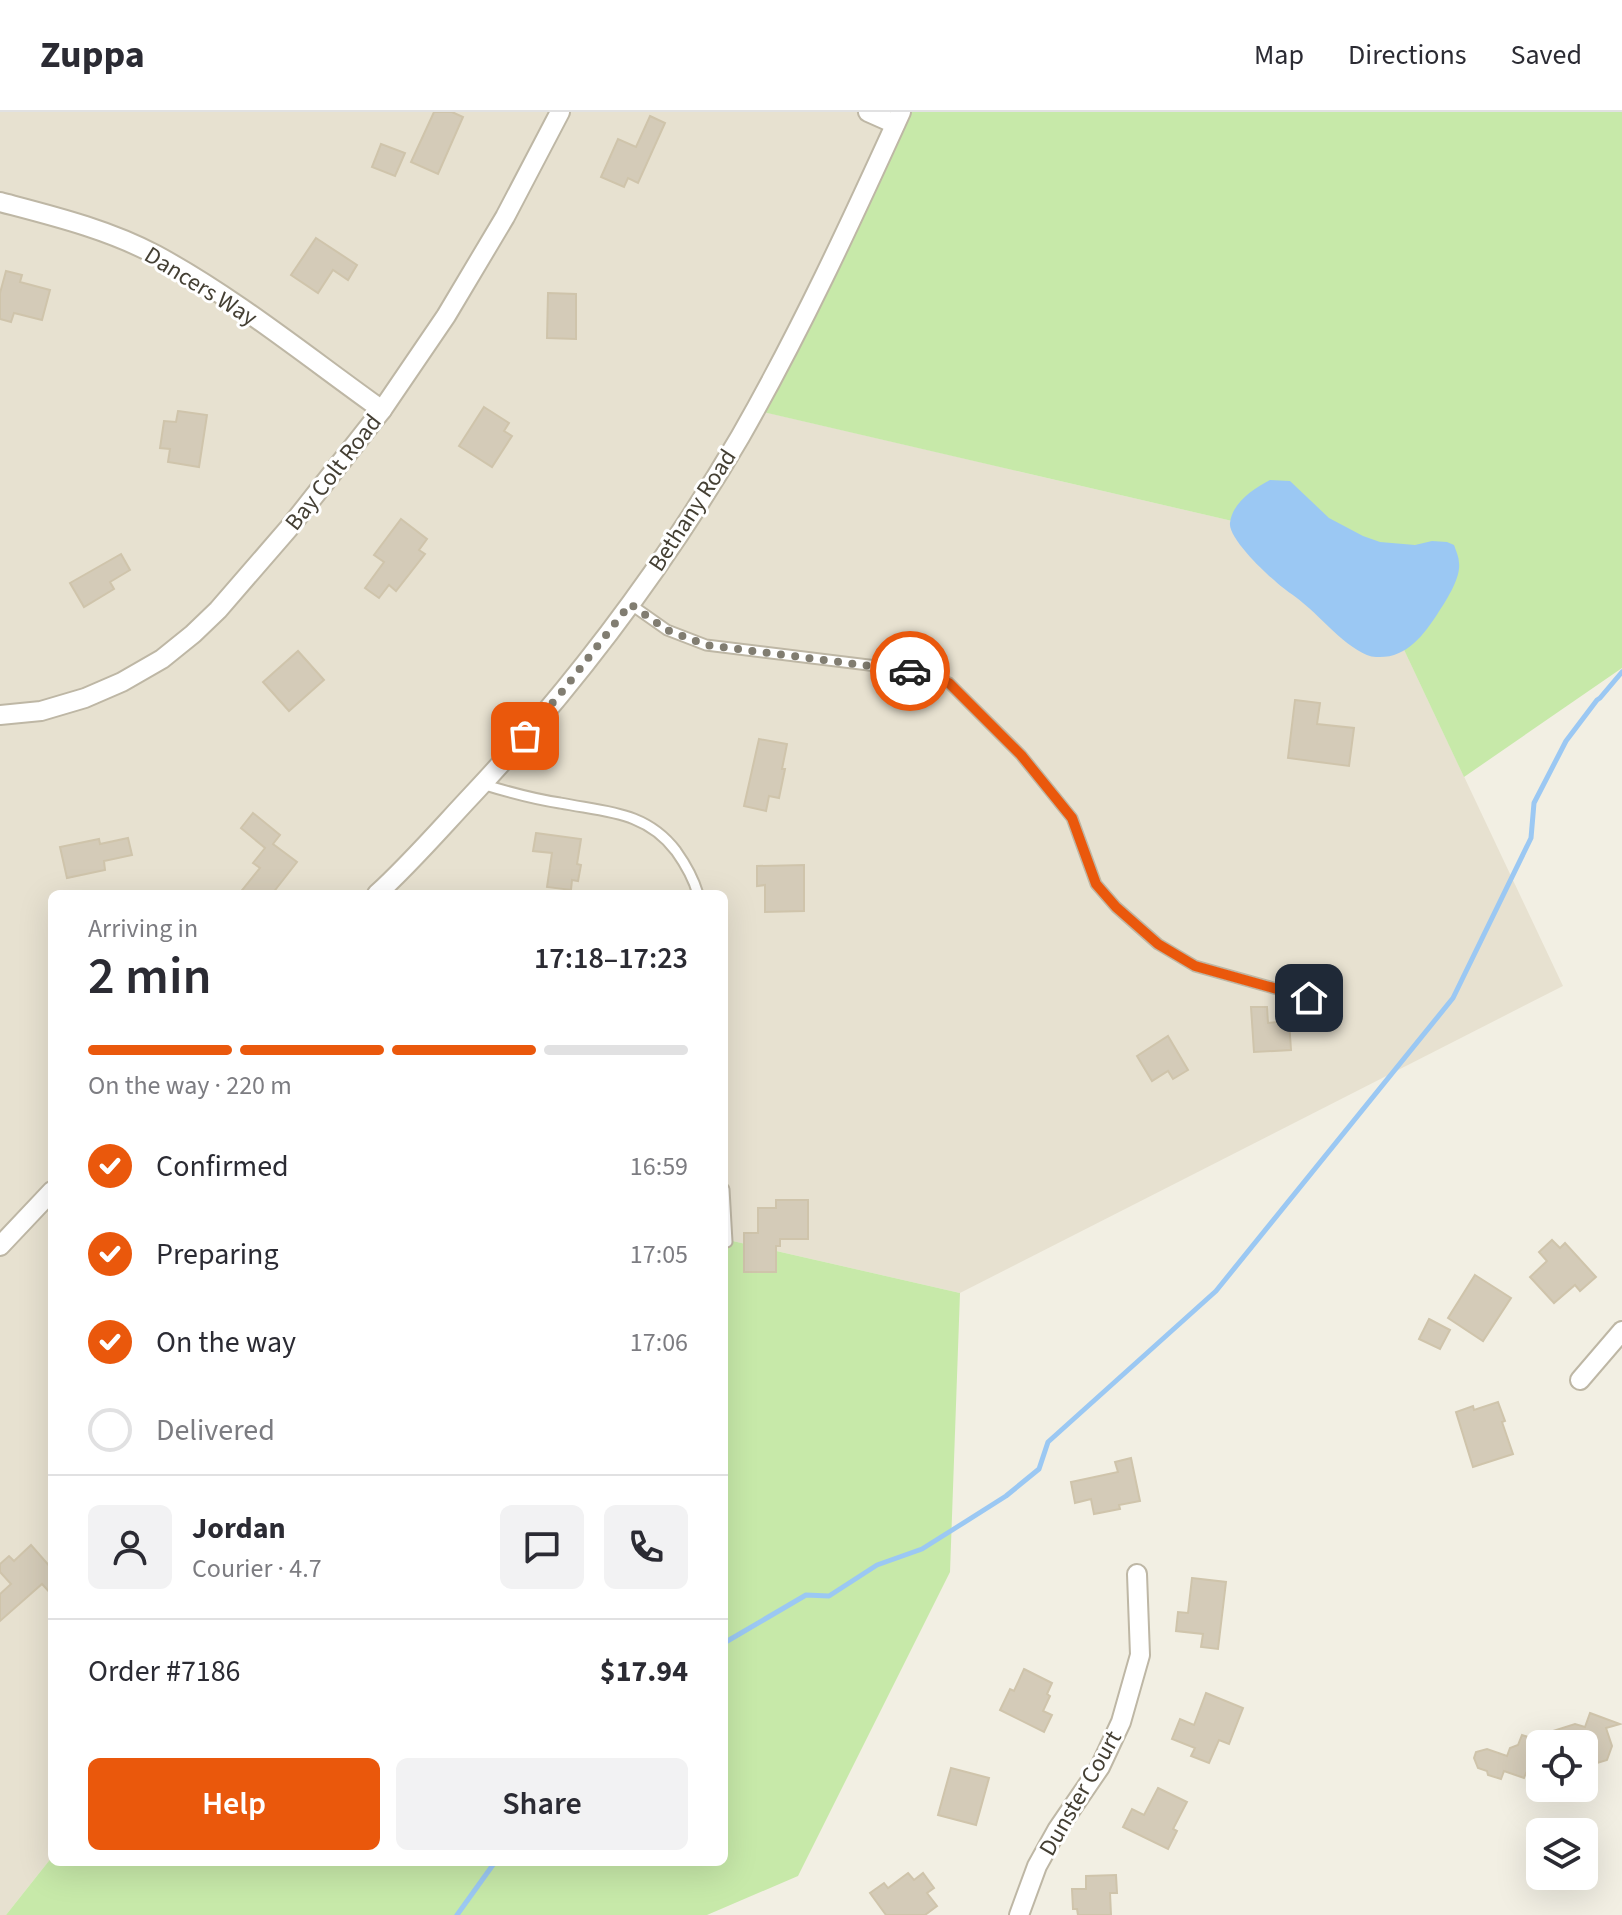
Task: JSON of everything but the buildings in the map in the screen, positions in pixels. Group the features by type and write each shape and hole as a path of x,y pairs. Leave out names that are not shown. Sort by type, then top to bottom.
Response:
{"street":[{"name":"Bay Colt Road","path":"0,715 41,711 122,682 162,659 218,610 289,528 382,410 446,316 498,229 560,112"},
{"path":"868,112 898,118"},
{"name":"Bethany Road","path":"381,890 406,867 548,711 630,604 694,510 739,437 813,301 898,118"},
{"name":"Dancers Way","path":"0,202 79,224 155,254 216,290 382,410"},
{"path":"0,1246 48,1195"},
{"path":"1580,1380 1622,1331"},
{"name":"Dunster Court","path":"1019,1915 1037,1866 1057,1830 1100,1767 1121,1722 1140,1655 1137,1574"}],"lane":[{"path":"630,604 667,630 706,645 901,669 928,674 949,683 1021,755 1072,818 1096,884 1137,926 1158,944 1195,966 1309,998"},
{"path":"482,784 540,800 620,814 652,826 665,837 688,868 696,890"}],"shaded area":[{"path":"0,112 912,112 764,412 1357,550 1563,986 960,1293 728,1240 728,890 48,890 48,1862 6,1915 0,1915"}],"green space":[{"path":"912,112 1622,112 1622,668 1464,777 1357,550 763,412"},
{"path":"728,1240 960,1293 950,1572 798,1876 707,1915 6,1915 48,1862 48,1866 728,1866"}],"water":[{"path":"1270,480 1290,481 1329,518 1363,536 1380,542 1415,545 1432,541 1454,545 1459,563 1455,582 1420,638 1405,650 1387,657 1367,655 1338,635 1262,569 1234,537 1230,523 1244,497"}],"waterway":[{"path":"728,1641 806,1595 829,1596 877,1565 922,1549 1006,1496 1039,1469 1048,1442 1216,1291 1453,998 1531,838 1534,803 1566,741 1622,672"},
{"path":"457,1915 492,1866"}],"way so far":[{"path":"525,736 548,711 630,604 667,630 706,645 910,671"}],"route":[{"path":"910,671 928,674 949,683 1021,755 1072,818 1096,884 1116,907 1158,944 1195,966 1309,998"}]}
